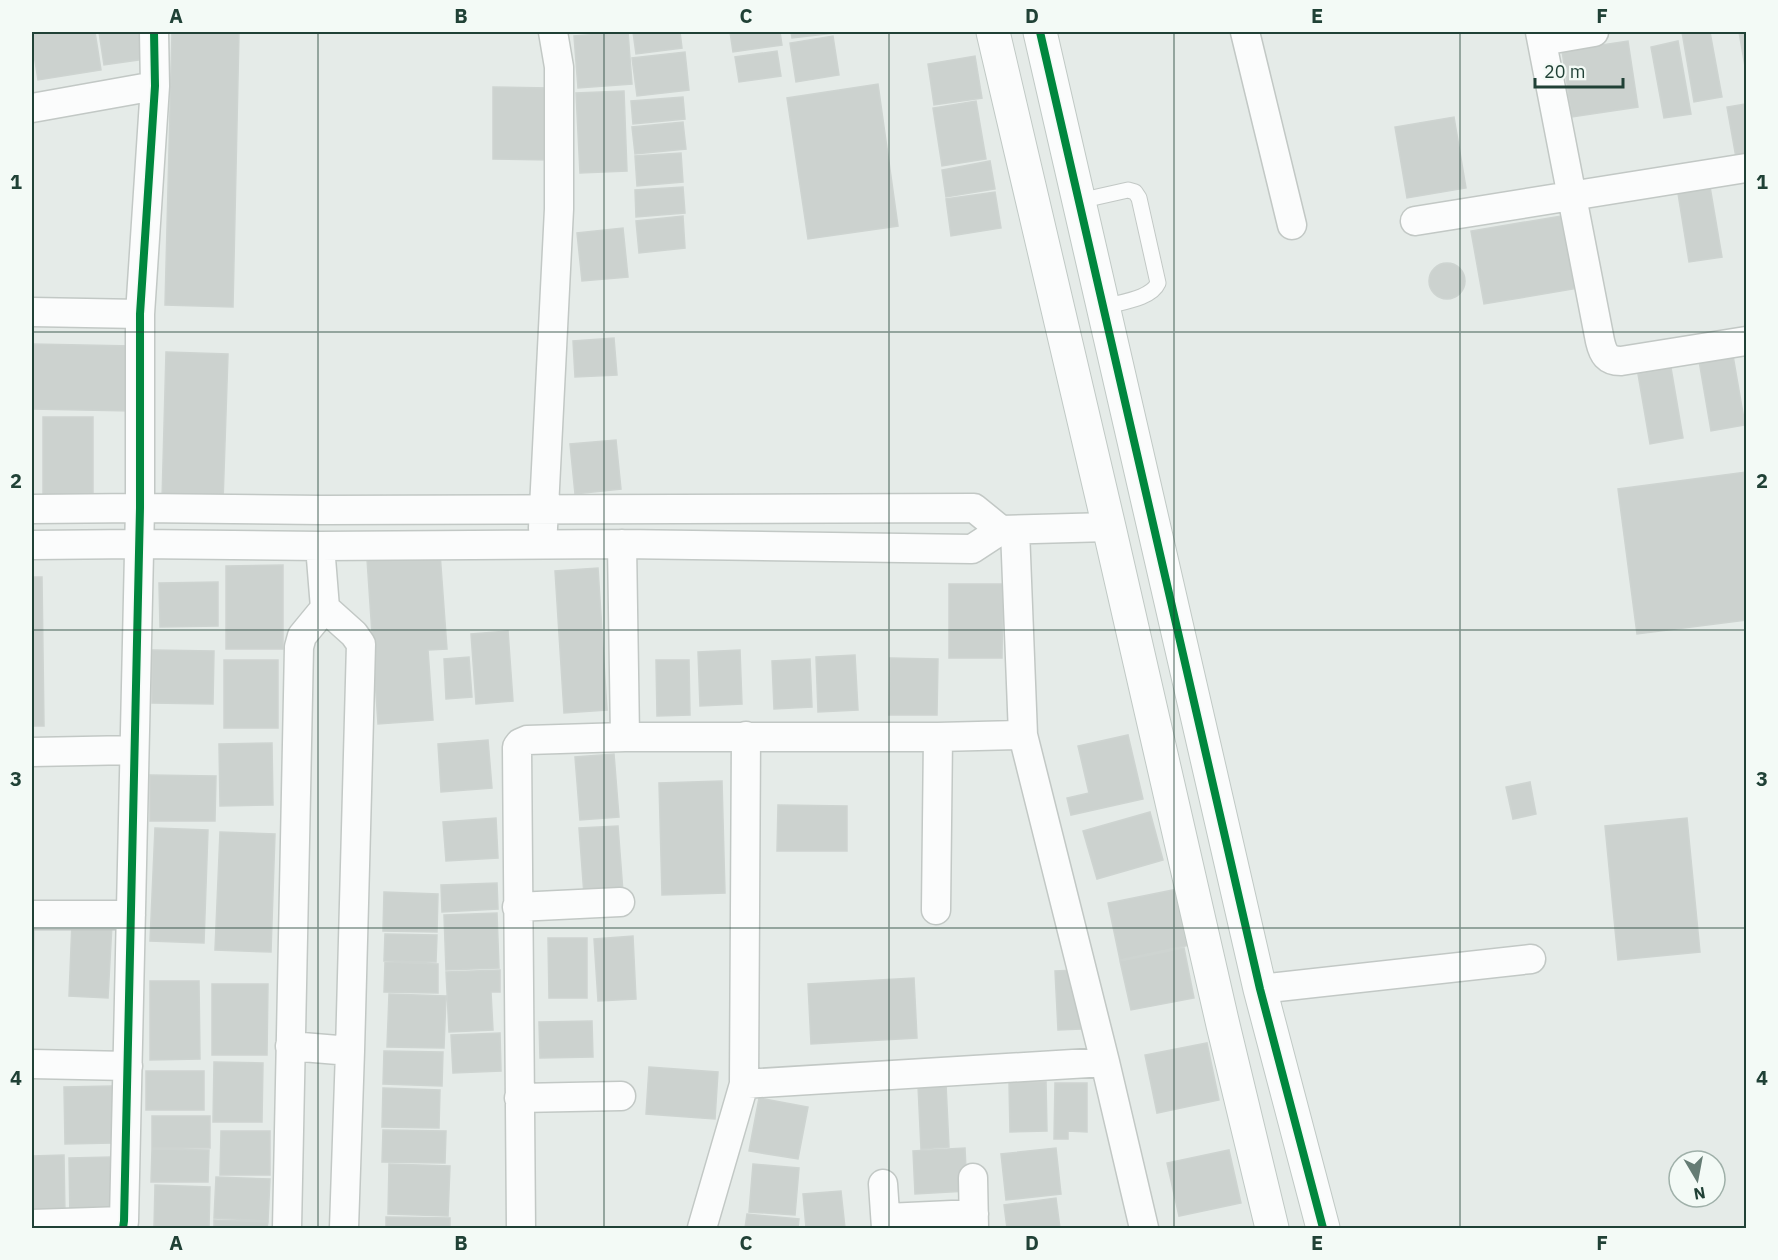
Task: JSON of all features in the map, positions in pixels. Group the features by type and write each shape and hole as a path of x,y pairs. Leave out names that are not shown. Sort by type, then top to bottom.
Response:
{"street":[{"path":"32,1224 124,1225 140,508 140,314 155,86 154,32"},
{"path":"542,545 559,209 559,67 553,32"},
{"path":"993,32 1272,1228"},
{"path":"1040,32 1260,989 1323,1228"},
{"path":"1245,32 1292,225"},
{"path":"1594,32 1541,36 1602,351 1614,361 1621,361 1746,341"},
{"path":"32,108 155,86"},
{"path":"1415,221 1746,168"},
{"path":"32,312 140,314"},
{"path":"32,509 974,508 1008,530"},
{"path":"32,545 622,544 972,549 1008,530 1109,527"},
{"path":"1008,530 1023,735 1144,1228"},
{"path":"622,544 626,737"},
{"path":"320,546 325,608 354,634 361,644 344,1228"},
{"path":"287,1228 299,647 302,636 325,608"},
{"path":"521,1228 517,907 517,754 520,743 528,740 626,737 1023,735"},
{"path":"702,1228 744,1084 746,736"},
{"path":"936,910 938,737"},
{"path":"32,752 134,750"},
{"path":"517,907 620,902"},
{"path":"32,915 131,915"},
{"path":"1260,989 1531,959"},
{"path":"290,1046 350,1051"},
{"path":"744,1084 1105,1062"},
{"path":"32,1064 128,1066"},
{"path":"519,1098 621,1096"},
{"path":"883,1184 886,1223 974,1221 973,1178"}],"lane":[{"path":"1079,201 1128,190 1135,192 1139,198 1158,283 1155,290 1148,294 1104,307"}],"building":[{"path":"32,32 95,32 101,70 38,80"},
{"path":"99,32 141,32 145,59 104,65"},
{"path":"172,32 239,32 233,307 165,305"},
{"path":"628,32 632,84 578,88 574,36"},
{"path":"633,32 680,32 682,48 636,54"},
{"path":"730,32 780,32 782,45 733,52"},
{"path":"791,32 834,32 834,33 792,38"},
{"path":"1682,32 1710,32 1722,97 1694,102"},
{"path":"1739,32 1746,32 1746,72"},
{"path":"833,36 839,75 796,82 790,43"},
{"path":"1628,41 1638,107 1572,117 1562,51"},
{"path":"1678,41 1691,114 1664,118 1651,47"},
{"path":"777,51 781,76 739,82 735,57"},
{"path":"685,52 689,90 637,96 632,58"},
{"path":"975,56 982,98 934,105 928,64"},
{"path":"878,84 898,226 808,239 787,98"},
{"path":"493,87 550,88 550,160 493,159"},
{"path":"624,91 627,171 580,173 576,93"},
{"path":"683,97 685,119 633,124 631,101"},
{"path":"976,101 986,159 942,166 933,108"},
{"path":"1746,104 1746,161 1737,163 1727,107"},
{"path":"1454,117 1466,188 1407,198 1395,127"},
{"path":"683,122 686,149 635,154 632,127"},
{"path":"681,153 683,182 637,186 635,156"},
{"path":"990,161 995,189 946,197 942,170"},
{"path":"1709,181 1722,257 1689,262 1677,187"},
{"path":"683,187 685,213 636,217 635,190"},
{"path":"995,192 1001,228 951,236 946,199"},
{"path":"1567,215 1579,288 1484,304 1471,231"},
{"path":"683,216 685,248 639,253 636,221"},
{"path":"623,228 628,277 582,281 577,233"},
{"path":"1447,263 1460,268 1465,281 1460,294 1447,299 1434,294 1429,281 1434,268"},
{"path":"614,338 617,375 575,377 573,341"},
{"path":"32,344 133,346 132,411 32,409"},
{"path":"1732,350 1745,425 1711,431 1698,355"},
{"path":"166,352 228,354 223,502 162,500"},
{"path":"1671,368 1683,438 1650,444 1638,374"},
{"path":"43,417 93,417 93,503 43,503"},
{"path":"616,440 621,489 575,494 570,444"},
{"path":"1746,472 1746,620 1637,634 1618,489"},
{"path":"440,553 447,649 428,650 433,720 378,724 367,559"},
{"path":"283,565 283,649 226,649 226,566"},
{"path":"598,568 607,710 564,713 555,571"},
{"path":"32,577 42,577 44,726 32,726"},
{"path":"218,582 218,626 160,627 159,583"},
{"path":"949,584 1003,584 1002,658 949,658"},
{"path":"508,631 513,701 476,704 471,634"},
{"path":"152,650 214,651 213,704 152,703"},
{"path":"740,650 742,704 700,706 698,652"},
{"path":"855,655 858,710 818,712 816,657"},
{"path":"469,657 472,697 446,699 444,659"},
{"path":"890,658 938,659 937,715 889,715"},
{"path":"810,659 812,707 774,709 772,661"},
{"path":"224,660 278,660 278,728 224,728"},
{"path":"656,660 689,660 690,715 657,716"},
{"path":"1128,735 1143,799 1071,815 1067,798 1089,793 1078,746"},
{"path":"488,740 492,788 441,792 438,744"},
{"path":"272,743 273,805 220,806 219,744"},
{"path":"614,754 619,817 580,820 575,757"},
{"path":"150,775 216,776 215,821 150,821"},
{"path":"722,781 725,893 662,895 659,783"},
{"path":"1530,782 1536,814 1513,819 1506,787"},
{"path":"778,805 847,806 847,851 777,851"},
{"path":"1150,812 1163,860 1097,879 1083,831"},
{"path":"496,818 498,858 446,861 443,822"},
{"path":"1687,818 1700,952 1618,960 1605,826"},
{"path":"618,826 623,892 584,895 579,828"},
{"path":"155,828 208,830 204,943 150,941"},
{"path":"220,832 275,834 271,952 215,950"},
{"path":"497,883 498,909 442,912 441,885"},
{"path":"1178,889 1190,945 1120,960 1108,903"},
{"path":"384,892 438,894 437,932 383,931"},
{"path":"497,913 499,968 446,970 444,915"},
{"path":"72,922 112,924 108,998 69,996"},
{"path":"32,924 34,924 33,988 32,988"},
{"path":"385,934 437,935 436,962 384,961"},
{"path":"633,936 636,999 598,1001 594,939"},
{"path":"548,938 587,938 587,998 549,998"},
{"path":"1184,948 1194,998 1131,1010 1120,961"},
{"path":"385,962 438,964 438,993 384,992"},
{"path":"500,970 500,992 491,992 493,1030 449,1032 446,972"},
{"path":"1077,970 1081,1029 1058,1030 1055,971"},
{"path":"914,978 917,1038 811,1044 808,984"},
{"path":"150,981 199,981 200,1059 150,1060"},
{"path":"212,984 268,984 267,1055 212,1055"},
{"path":"389,994 446,996 444,1048 387,1047"},
{"path":"592,1021 593,1057 540,1058 539,1022"},
{"path":"500,1033 501,1071 453,1073 451,1035"},
{"path":"1207,1043 1219,1100 1157,1113 1145,1055"},
{"path":"384,1051 443,1052 442,1086 383,1084"},
{"path":"214,1062 263,1063 262,1122 213,1122"},
{"path":"649,1067 718,1072 715,1119 646,1114"},
{"path":"146,1071 204,1071 204,1110 146,1110"},
{"path":"1009,1082 1046,1082 1047,1131 1010,1132"},
{"path":"1055,1083 1087,1083 1087,1132 1068,1131 1068,1139 1054,1139"},
{"path":"946,1084 949,1147 921,1149 918,1086"},
{"path":"112,1086 113,1143 65,1144 64,1087"},
{"path":"383,1088 440,1090 439,1128 382,1127"},
{"path":"759,1098 808,1107 798,1159 749,1151"},
{"path":"152,1116 210,1116 210,1148 152,1148"},
{"path":"383,1130 446,1131 445,1163 382,1162"},
{"path":"221,1131 270,1131 270,1175 220,1175"},
{"path":"965,1148 967,1191 915,1194 913,1151"},
{"path":"1056,1148 1061,1194 1006,1200 1001,1154"},
{"path":"152,1149 209,1150 208,1182 151,1182"},
{"path":"1229,1150 1241,1203 1179,1216 1167,1163"},
{"path":"64,1155 65,1216 32,1216 32,1156"},
{"path":"112,1157 114,1220 70,1221 69,1158"},
{"path":"389,1164 450,1166 448,1216 388,1214"},
{"path":"753,1164 799,1168 795,1215 749,1212"},
{"path":"216,1177 270,1179 268,1221 214,1218"},
{"path":"155,1185 210,1187 209,1228 154,1228"},
{"path":"841,1191 845,1228 806,1228 803,1194"},
{"path":"1056,1198 1060,1228 1007,1228 1004,1205"},
{"path":"747,1214 799,1219 798,1228 745,1228"},
{"path":"386,1217 450,1218 450,1228 386,1228"},
{"path":"214,1220 268,1222 267,1228 214,1228"}],"cycle path":[{"path":"123,1228 140,508 140,314 155,86 154,32"},
{"path":"1040,32 1260,989 1323,1228"}]}
